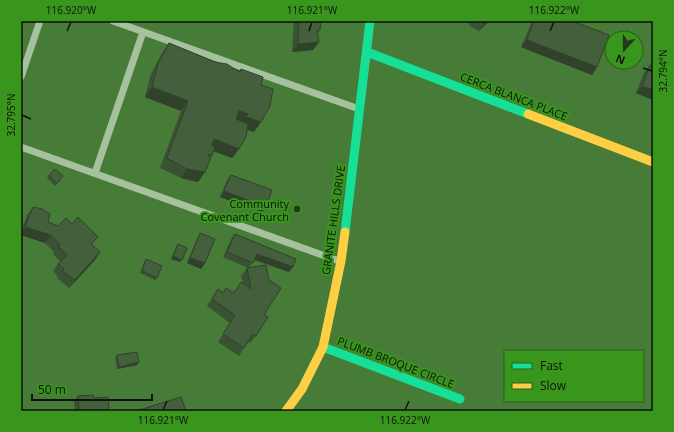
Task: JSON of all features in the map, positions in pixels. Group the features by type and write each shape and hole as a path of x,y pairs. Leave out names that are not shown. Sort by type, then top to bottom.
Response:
{"street":[{"name":"GRANITE HILLS DRIVE","path":"286,411 302,389 323,347 342,262 370,21"},
{"name":"CERCA BLANCA PLACE","path":"367,52 653,162"},
{"name":"PLUMB BROQUE CIRCLE","path":"323,347 460,399"}],"lane":[{"path":"21,76 40,21"},
{"path":"113,21 359,109"},
{"path":"95,173 143,32"},
{"path":"21,147 342,262"}],"building":[{"path":"299,21 321,21 320,30 317,30 319,42 298,44"},
{"path":"479,21 487,21 484,24"},
{"path":"534,21 572,21 604,33 604,48 597,67 527,40"},
{"path":"169,43 215,62 227,64 240,72 241,69 263,77 261,85 273,89 270,106 261,122 246,117 248,114 239,111 236,119 248,124 246,137 239,149 214,139 212,146 215,147 212,156 209,154 208,156 211,157 205,172 187,169 167,158 188,101 152,87 158,64"},
{"path":"650,65 653,66 653,90 642,86"},
{"path":"55,169 63,176 57,183 49,175"},
{"path":"231,175 272,190 266,207 224,191"},
{"path":"33,207 42,209 50,214 48,222 58,226 66,218 72,224 78,217 98,237 91,244 100,252 75,280 62,271 64,269 58,264 67,255 58,246 60,245 51,235 25,227"},
{"path":"200,233 215,239 205,263 190,258"},
{"path":"235,234 296,259 293,267 257,254 253,263 227,252"},
{"path":"178,244 187,248 182,260 173,256"},
{"path":"146,259 162,266 157,278 142,271"},
{"path":"266,265 269,280 281,288 264,315 268,317 256,336 253,334 244,348 223,334 235,315 212,299 218,289 223,293 226,288 234,293 241,282 251,289 247,268"},
{"path":"137,352 139,362 119,367 117,355"},
{"path":"93,395 94,398 108,397 110,411 79,411 78,396"},
{"path":"181,397 186,411 136,411"}],"traffic: fast":[{"path":"345,232 370,21"},
{"path":"367,52 528,114"},
{"path":"323,347 460,399"}],"traffic: slow":[{"path":"528,114 653,162"},
{"path":"286,411 302,389 323,347 341,261 345,232"}],"place":[{"name":"Community Covenant Church","path":"297,209"}]}
